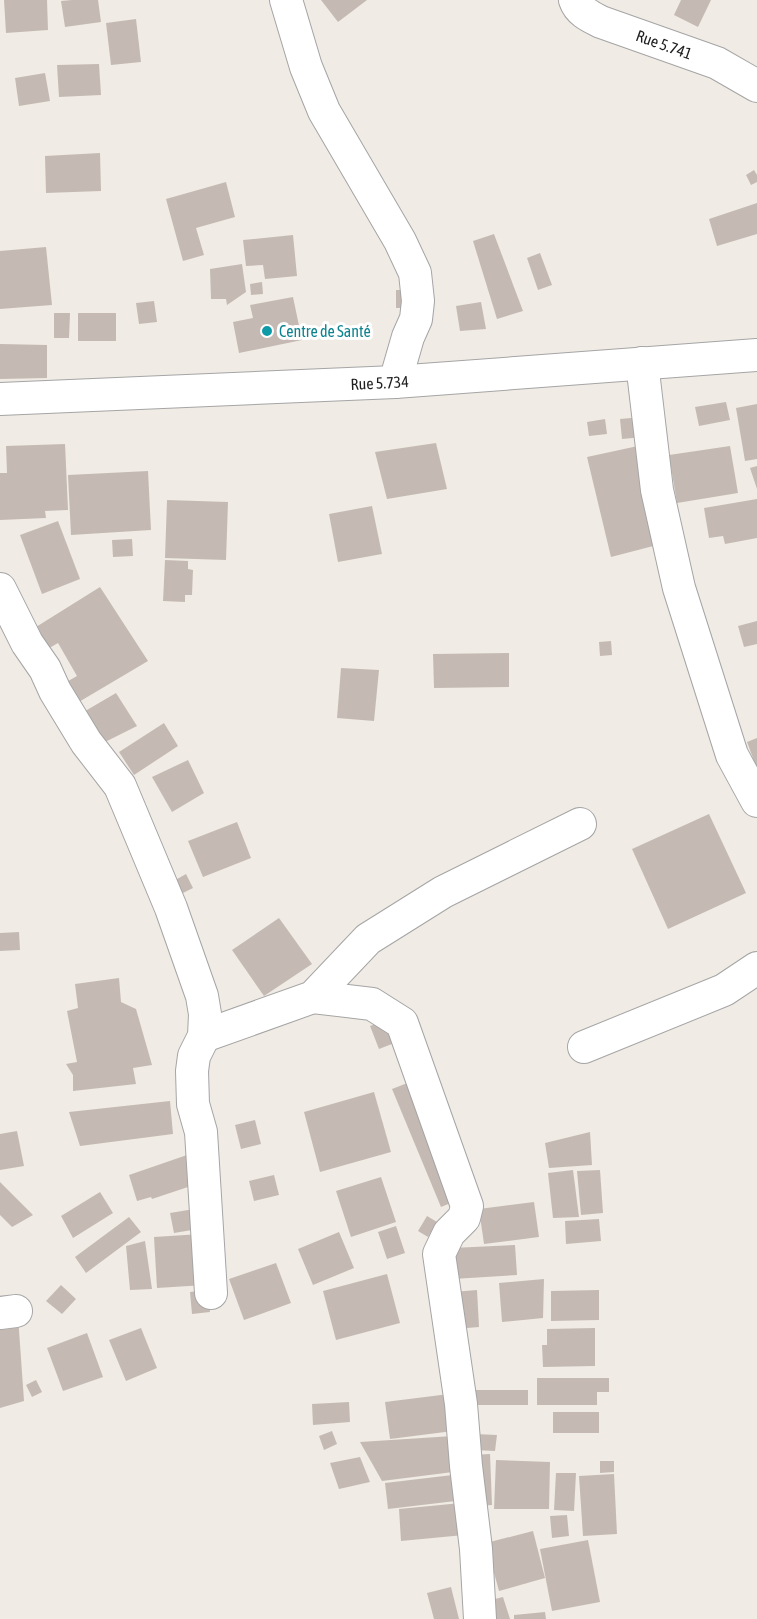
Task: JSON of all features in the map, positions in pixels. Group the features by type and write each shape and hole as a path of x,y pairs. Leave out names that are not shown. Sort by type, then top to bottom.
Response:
{"street":[{"path":"286,0 306,67 324,111 400,241 415,273 418,301 416,319 408,337 395,382"},
{"name":"Rue 5.741","path":"575,0 576,5 586,14 601,22 717,63 757,86"},
{"name":"Rue 5.734","path":"0,399 395,382 757,355"},
{"path":"642,363 657,490 679,588 732,755 757,801"},
{"path":"0,589 27,643 45,669 55,691 86,742 120,786 142,835 192,966 203,1005 204,1036 194,1056 192,1071 193,1104 201,1132 211,1293"},
{"path":"313,997 368,939 443,892 580,824"},
{"path":"584,1047 724,990 757,969"},
{"path":"204,1036 313,997 372,1004 402,1023 467,1206 464,1218 449,1233 439,1254 461,1404 476,1549 480,1619"}],"building":[{"path":"4,0 47,0 48,30 6,33"},
{"path":"98,0 101,22 65,27 61,1"},
{"path":"321,0 367,0 338,22"},
{"path":"681,0 711,0 698,27 674,15"},
{"path":"136,19 141,62 111,65 106,23"},
{"path":"99,64 101,95 59,97 57,65"},
{"path":"45,73 50,101 19,106 15,78"},
{"path":"100,153 101,191 46,193 45,156"},
{"path":"754,170 757,182 751,185 746,175"},
{"path":"226,182 235,217 196,228 204,255 183,261 166,199"},
{"path":"757,203 757,234 717,246 709,219"},
{"path":"494,234 523,311 497,319 473,241"},
{"path":"293,235 297,276 265,279 263,265 246,266 243,240"},
{"path":"46,247 52,305 0,309 0,251"},
{"path":"540,253 552,285 538,290 527,258"},
{"path":"242,264 246,292 227,305 226,299 211,299 210,269"},
{"path":"262,282 263,294 251,295 250,284"},
{"path":"396,290 411,290 411,308 396,308"},
{"name":"Centre de Santé","path":"293,297 302,340 239,353 233,322 253,318 250,305"},
{"path":"154,301 157,322 139,324 136,303"},
{"path":"481,302 486,329 460,331 456,306"},
{"path":"54,313 70,313 69,338 54,338"},
{"path":"78,313 116,313 116,341 78,341"},
{"path":"0,344 47,345 47,378 0,379"},
{"path":"726,402 730,420 699,426 695,407"},
{"path":"757,404 757,459 745,461 736,408"},
{"path":"642,417 644,437 622,439 620,419"},
{"path":"605,419 607,434 589,436 587,422"},
{"path":"436,443 447,489 387,499 375,452"},
{"path":"65,444 68,510 45,511 46,518 0,520 0,473 7,473 6,446"},
{"path":"638,446 661,544 611,557 587,457"},
{"path":"730,446 738,493 677,503 669,455"},
{"path":"757,466 757,489 750,468"},
{"path":"148,471 151,530 71,535 68,475"},
{"path":"757,499 757,538 725,544 723,536 709,538 704,508"},
{"path":"167,500 228,502 226,560 165,558"},
{"path":"372,506 382,554 338,562 329,514"},
{"path":"58,521 80,579 42,594 20,535"},
{"path":"132,539 133,556 113,557 112,540"},
{"path":"165,560 188,561 188,569 193,570 192,595 185,595 185,602 163,601"},
{"path":"100,587 148,661 67,709 56,688 77,676 58,643 39,654 28,632"},
{"path":"757,621 757,644 744,647 738,626"},
{"path":"611,641 612,655 600,656 599,642"},
{"path":"509,653 509,687 434,688 433,654"},
{"path":"341,668 379,670 374,721 337,718"},
{"path":"116,693 137,726 93,748 75,717"},
{"path":"164,723 178,746 134,775 119,752"},
{"path":"757,738 757,769 747,742"},
{"path":"188,760 204,793 172,812 152,777"},
{"path":"709,814 746,893 668,929 632,849"},
{"path":"237,822 251,858 203,877 188,841"},
{"path":"186,874 193,888 177,896 170,883"},
{"path":"279,918 312,964 264,996 232,950"},
{"path":"19,932 20,950 0,951 0,933"},
{"path":"119,978 121,1002 136,1009 152,1065 133,1068 136,1084 73,1091 73,1075 66,1064 77,1062 67,1011 78,1008 75,984"},
{"path":"389,1019 397,1042 379,1049 370,1026"},
{"path":"410,1082 458,1200 441,1207 392,1089"},
{"path":"374,1092 391,1152 320,1172 304,1112"},
{"path":"170,1101 173,1134 80,1146 69,1112"},
{"path":"255,1120 261,1144 241,1149 235,1125"},
{"path":"17,1131 24,1166 0,1170 0,1134"},
{"path":"590,1132 592,1165 549,1168 545,1143"},
{"path":"187,1155 197,1184 152,1199 151,1197 137,1201 129,1175"},
{"path":"573,1170 579,1217 553,1218 548,1173"},
{"path":"600,1170 603,1213 581,1215 577,1171"},
{"path":"274,1175 279,1195 254,1201 249,1181"},
{"path":"381,1177 396,1222 351,1237 336,1191"},
{"path":"0,1182 33,1215 12,1227 0,1215"},
{"path":"100,1192 113,1213 73,1238 61,1216"},
{"path":"534,1202 539,1237 484,1244 479,1209"},
{"path":"200,1208 204,1228 174,1233 170,1213"},
{"path":"427,1216 437,1222 428,1237 418,1231"},
{"path":"129,1217 141,1232 86,1273 75,1257"},
{"path":"599,1219 601,1241 566,1244 565,1221"},
{"path":"396,1226 405,1253 387,1259 378,1232"},
{"path":"339,1232 354,1268 313,1285 298,1249"},
{"path":"201,1234 205,1285 157,1288 154,1237"},
{"path":"145,1241 152,1289 130,1290 126,1246"},
{"path":"515,1245 517,1275 453,1279 452,1248"},
{"path":"276,1263 291,1303 244,1320 229,1279"},
{"path":"387,1274 400,1323 336,1340 323,1291"},
{"path":"544,1279 543,1318 502,1322 499,1283"},
{"path":"61,1285 76,1299 62,1314 46,1301"},
{"path":"208,1290 210,1312 192,1314 190,1292"},
{"path":"477,1290 479,1327 455,1329 453,1292"},
{"path":"599,1290 599,1320 551,1321 551,1291"},
{"path":"18,1316 24,1401 0,1408 0,1318"},
{"path":"141,1328 157,1368 126,1381 109,1340"},
{"path":"595,1328 595,1366 543,1367 542,1345 547,1345 547,1329"},
{"path":"87,1333 103,1377 63,1391 47,1348"},
{"path":"537,1378 609,1378 609,1392 597,1392 597,1405 537,1405"},
{"path":"36,1380 42,1392 32,1397 26,1385"},
{"path":"474,1390 528,1390 528,1405 474,1405"},
{"path":"449,1394 453,1431 390,1439 385,1402"},
{"path":"349,1402 350,1422 313,1425 312,1404"},
{"path":"553,1412 599,1412 599,1433 553,1433"},
{"path":"332,1431 337,1444 324,1450 319,1436"},
{"path":"475,1434 497,1435 495,1451 474,1450"},
{"path":"453,1436 461,1471 382,1481 360,1442"},
{"path":"490,1454 492,1505 474,1506 472,1455"},
{"path":"360,1457 370,1482 339,1489 330,1463"},
{"path":"496,1460 550,1462 549,1509 494,1509"},
{"path":"600,1461 614,1461 614,1472 600,1473"},
{"path":"556,1473 576,1473 574,1511 554,1510"},
{"path":"461,1474 464,1500 388,1509 385,1483"},
{"path":"614,1474 617,1534 583,1536 579,1476"},
{"path":"461,1503 464,1535 401,1541 399,1509"},
{"path":"567,1515 569,1536 552,1538 550,1516"},
{"path":"533,1531 545,1578 499,1591 486,1543"},
{"path":"588,1540 600,1602 552,1611 540,1549"},
{"path":"451,1587 459,1619 434,1619 427,1593"},
{"path":"503,1597 510,1619 491,1619 487,1601"},
{"path":"545,1612 546,1619 514,1619 514,1615"}],"place":[{"name":"Centre de Santé","path":"267,331"}]}
